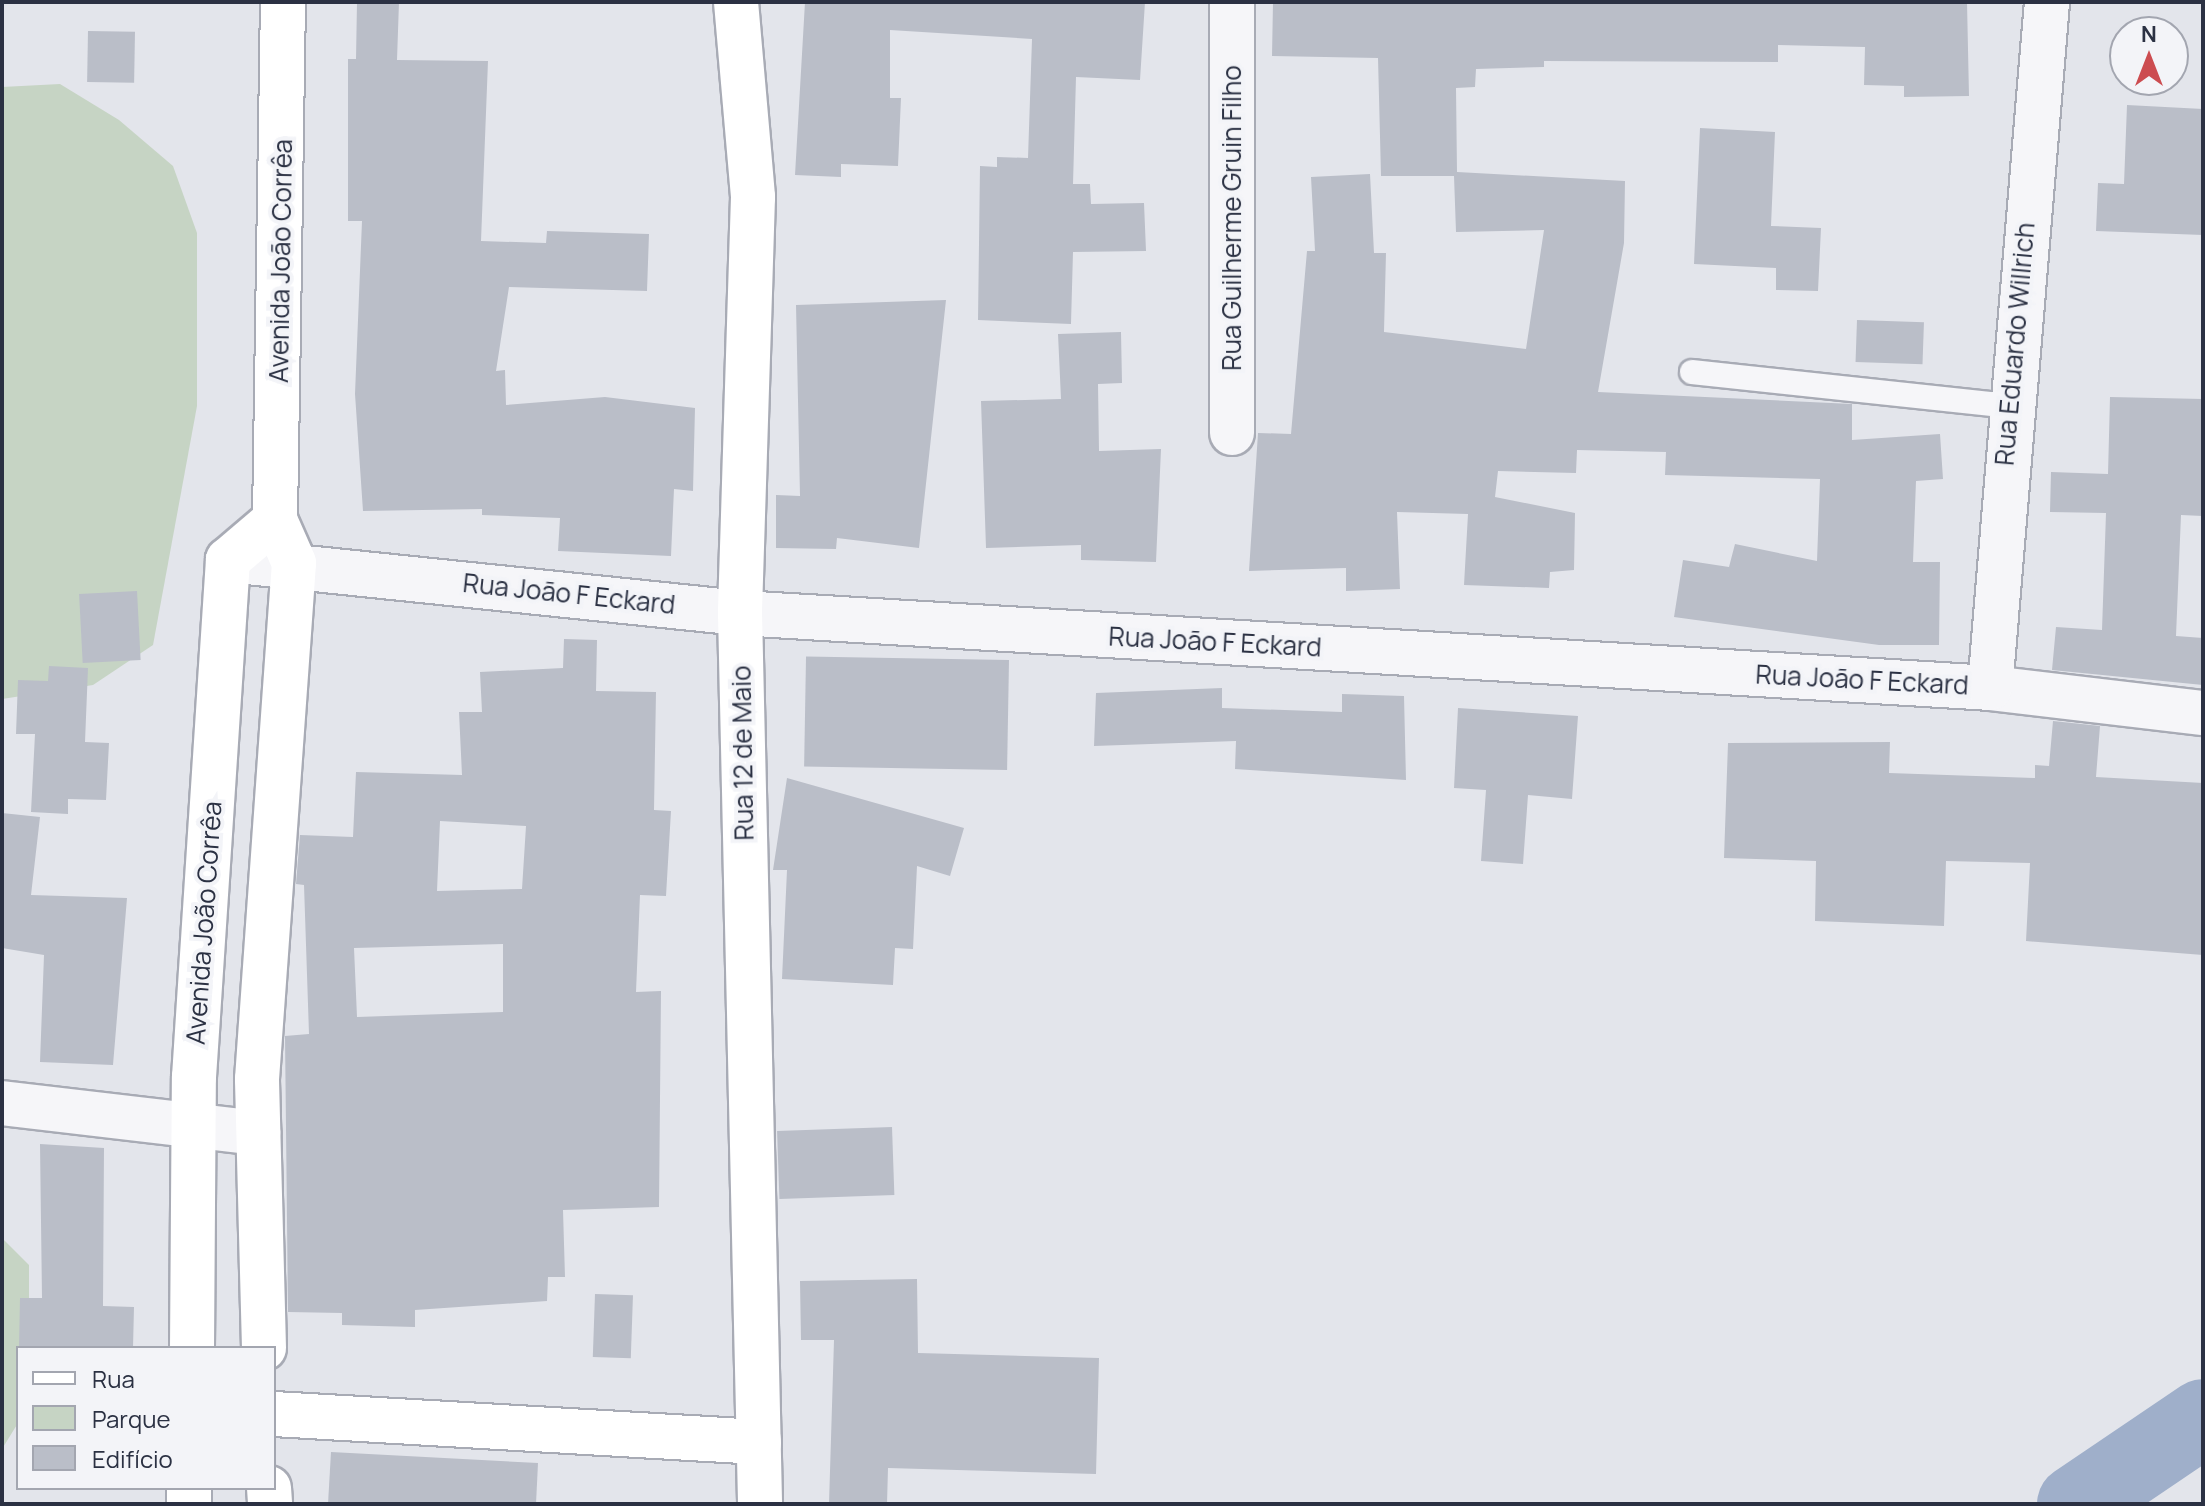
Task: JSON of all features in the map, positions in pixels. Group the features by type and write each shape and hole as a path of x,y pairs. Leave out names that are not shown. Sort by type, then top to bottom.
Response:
{"main road":[{"name":"Avenida João Corrêa","path":"264,1346 258,1133 294,563 275,520 283,2"},
{"name":"Rua 12 de Maio","path":"736,2 753,197 740,613 760,1504"},
{"path":"228,560 275,520"},
{"name":"Avenida João Corrêa","path":"192,1346 194,1128 228,560"},
{"path":"276,1414 759,1442"}],"street":[{"name":"Rua Guilherme Gruin Filho","path":"1232,2 1232,433"},
{"name":"Rua Eduardo Willrich","path":"1990,688 2008,406 2047,2"},
{"name":"Rua João F Eckard","path":"228,560 294,563 740,613 1990,688 2203,713"},
{"path":"2,1103 194,1128 258,1133"}],"lane":[{"path":"1692,372 2008,406"}],"green space":[{"path":"60,84 119,120 173,166 197,233 197,406 153,645 93,685 2,699 2,87"},
{"path":"2,1238 29,1265 29,1346 16,1346 16,1426 2,1449"}],"building":[{"path":"357,2 399,2 397,60 488,61 481,241 546,243 547,231 649,234 647,291 509,287 496,371 505,370 506,405 605,397 695,408 693,491 674,489 671,556 558,551 560,518 482,515 482,509 363,511 355,394 362,221 348,221 348,59 356,59"},
{"path":"805,2 1145,2 1140,80 1076,77 1073,184 1090,184 1091,204 1144,203 1146,251 1073,252 1071,324 978,320 980,166 997,167 997,157 1028,158 1032,39 890,30 890,98 901,98 898,166 841,164 841,177 795,175"},
{"path":"1273,2 1967,2 1969,96 1904,97 1904,86 1864,85 1865,47 1778,45 1778,62 1544,61 1544,67 1476,69 1475,87 1456,88 1457,172 1625,181 1624,243 1598,392 1852,404 1852,440 1940,434 1943,479 1916,481 1913,562 1940,562 1939,645 1879,645 1674,617 1683,560 1729,567 1735,544 1817,561 1820,479 1665,475 1666,452 1577,450 1576,473 1498,471 1495,497 1575,513 1574,570 1550,572 1549,588 1464,585 1468,514 1397,512 1400,589 1346,591 1346,568 1249,571 1258,433 1291,434 1307,251 1315,251 1311,177 1370,174 1374,253 1386,253 1384,332 1526,349 1544,230 1456,232 1454,176 1381,176 1378,58 1272,56"},
{"path":"88,31 135,32 134,83 87,82"},
{"path":"2127,105 2203,109 2203,235 2096,231 2098,183 2124,184"},
{"path":"1700,128 1775,132 1771,226 1821,228 1818,291 1776,290 1776,268 1694,264"},
{"path":"946,300 919,548 837,538 836,549 776,548 776,495 800,496 796,305"},
{"path":"1857,320 1924,322 1922,364 1856,362"},
{"path":"1121,332 1122,383 1098,384 1099,451 1161,449 1156,562 1081,560 1081,545 986,548 981,401 1061,399 1058,334"},
{"path":"2110,397 2203,399 2203,516 2181,515 2176,636 2203,638 2203,685 2052,670 2056,627 2102,630 2106,513 2050,512 2051,472 2108,474"},
{"path":"137,591 141,660 83,663 79,594"},
{"path":"564,639 597,640 596,691 656,692 654,810 671,811 666,896 640,895 636,992 661,991 659,1207 563,1210 565,1277 548,1277 547,1301 415,1310 415,1327 342,1325 342,1313 288,1312 285,1036 309,1034 304,885 296,884 300,835 353,837 356,772 462,775 459,712 482,712 480,672 563,668","holes":["440,821 526,826 522,889 437,891","503,944 503,1012 357,1017 354,948"]},
{"path":"806,656 1009,660 1007,770 804,766"},
{"path":"49,666 88,668 85,742 109,743 106,800 68,799 68,814 31,812 35,734 16,734 18,680 48,681"},
{"path":"1222,688 1222,708 1342,712 1342,694 1404,696 1406,780 1235,769 1236,741 1094,746 1096,693"},
{"path":"1458,708 1578,716 1572,799 1528,795 1523,864 1481,861 1486,790 1454,788"},
{"path":"2053,721 2100,726 2096,777 2203,783 2203,955 2026,941 2030,863 1946,861 1944,926 1815,921 1816,861 1724,858 1728,743 1890,742 1889,773 2035,778 2035,765 2049,766"},
{"path":"787,778 964,828 950,876 917,866 913,949 895,948 893,985 782,979 787,870 773,870"},
{"path":"2,813 40,817 31,895 127,898 113,1065 40,1062 44,955 2,948"},
{"path":"892,1127 894,1195 779,1199 777,1131"},
{"path":"40,1144 104,1148 103,1306 134,1307 133,1346 19,1346 20,1298 42,1298"},
{"path":"917,1279 918,1353 1099,1358 1096,1474 888,1468 887,1504 829,1504 834,1340 801,1340 800,1281"},
{"path":"595,1294 633,1295 631,1358 593,1357"},
{"path":"331,1452 538,1463 536,1504 328,1504"}],"waterway":[{"path":"2076,1504 2203,1418"}]}
